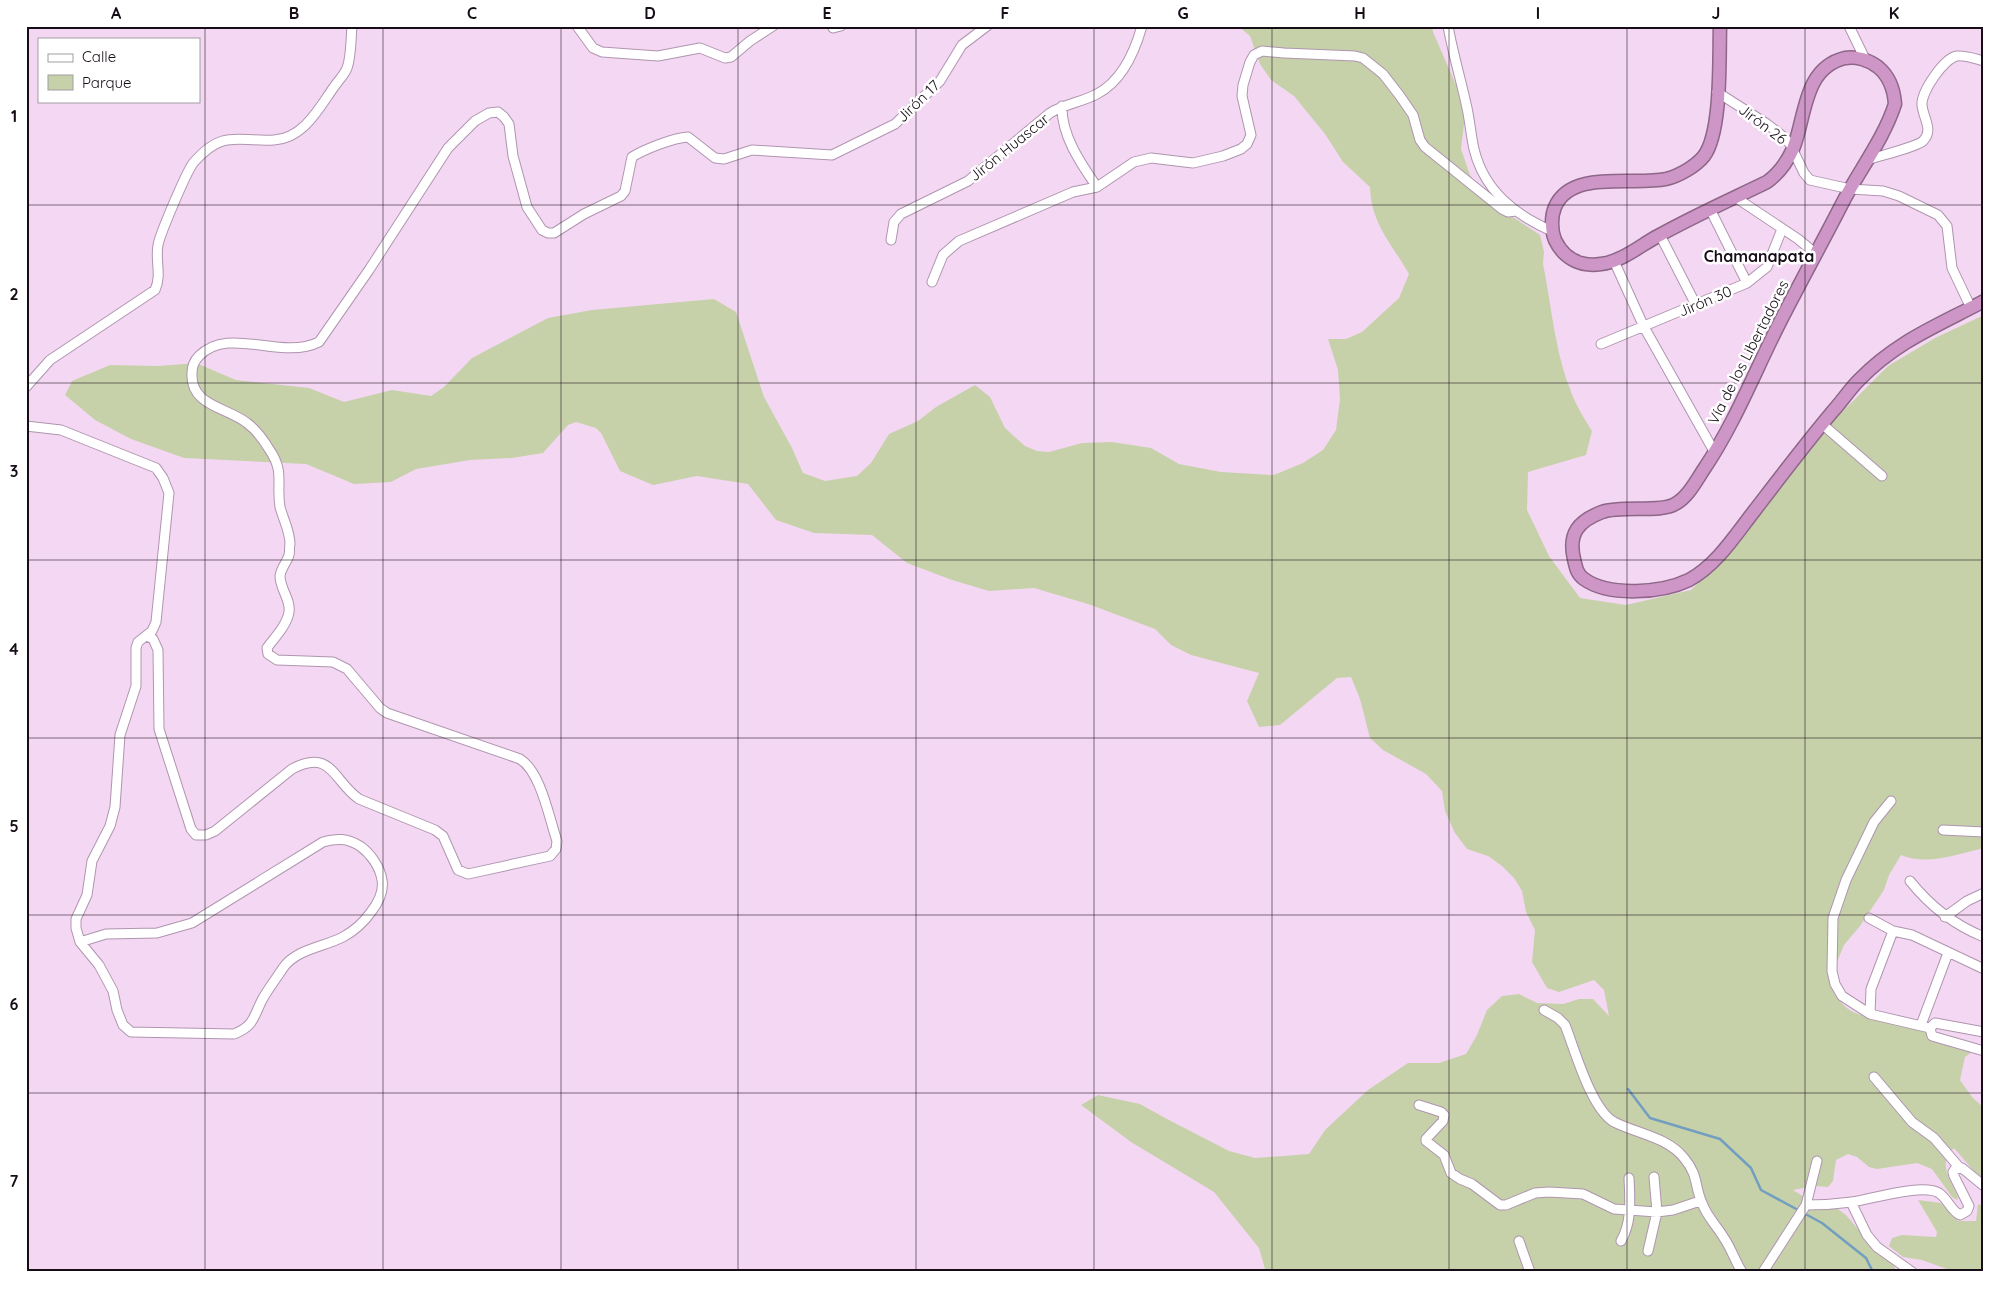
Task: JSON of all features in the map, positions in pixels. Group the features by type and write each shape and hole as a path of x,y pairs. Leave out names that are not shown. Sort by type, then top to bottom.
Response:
{"highway":[{"path":"1720,26 1714,136 1703,157 1679,174 1665,179 1598,182 1579,185 1570,189 1557,202 1552,212 1552,231 1562,252 1571,260 1591,264 1614,261 1710,209 1767,182 1776,175 1793,150 1813,83 1821,70 1843,59 1865,59"},
{"name":"Vía de los Libertadores","path":"1865,59 1882,70 1890,83 1895,104 1868,160 1850,189 1780,322 1732,423 1695,484 1674,505 1609,509 1583,522 1576,529 1571,540 1578,573 1583,578 1604,589 1622,592 1679,584 1692,578 1710,565 1730,543 1822,424 1859,380 1896,347 1984,301"}],"street":[{"path":"26,386 50,360 156,290 159,281 158,252 160,237 192,164 203,153 214,144 228,138 276,140 300,129 310,121 348,68 352,26"},
{"path":"577,26 592,48 602,52 651,56 700,48 725,58 731,57 750,41 773,26"},
{"name":"Jirón 17","path":"147,636 153,638 158,650 159,729 191,829 196,835 206,835 215,831 292,769 304,763 316,761 326,764 333,770 351,794 359,800 435,830 443,836 458,870 463,873 468,874 550,856 556,849 557,841 535,774 528,764 520,759 387,713 380,708 347,669 340,664 334,662 276,660 268,654 267,648 285,623 290,608 280,577 289,555 290,540 280,506 280,474 277,462 270,449 246,422 214,407 200,398 191,382 192,365 199,356 214,346 228,343 241,342 274,348 298,348 309,347 319,342 448,148 475,121 490,113 498,112 509,124 512,156 527,207 542,230 548,233 560,231 584,214 621,196 625,192 632,157 639,152 680,138 688,137 715,158 724,159 752,150 832,155 895,124 940,81 962,45 986,26"},
{"name":"Jirón Huascar","path":"891,240 894,222 901,214 968,181 1050,113 1062,106 1098,94 1111,84 1136,47 1142,26"},
{"path":"1448,26 1467,108 1474,151 1497,196 1532,223 1552,231"},
{"path":"1849,26 1865,59"},
{"path":"932,282 943,255 959,241 1073,192 1096,187 1134,162 1152,158 1193,163 1223,156 1241,149 1247,144 1251,135 1242,96 1243,85 1254,55 1268,50 1284,53 1355,56 1370,63 1383,74 1413,115 1420,140 1425,148 1502,209 1508,212 1516,211"},
{"path":"1868,160 1922,143 1928,134 1922,105 1925,89 1949,60 1960,56 1984,61"},
{"name":"Jirón 26","path":"1717,92 1784,137 1793,150 1804,173 1810,180 1850,189 1884,191 1899,196 1938,215 1947,226 1952,268 1971,308"},
{"path":"1062,106 1062,118 1070,140 1096,187"},
{"path":"1735,197 1816,254"},
{"path":"1710,209 1747,283"},
{"name":"Jirón 30","path":"1601,344 1747,283 1763,272 1782,229"},
{"path":"1660,235 1696,305"},
{"path":"1614,261 1644,327 1715,453"},
{"path":"1822,424 1882,476"},
{"path":"26,426 61,430 156,468 163,478 168,493 156,622 152,631 138,642 136,648 136,686 120,735 116,807 110,826 92,861 87,895 76,918 76,928 80,942 99,966 113,991 117,1010 124,1025 132,1032 234,1034 246,1029 255,1018 263,1000 286,964 300,954 344,937 363,922 376,905 383,886 381,871 373,859 359,846 338,838 324,842 192,923 158,933 106,934 80,942"},
{"path":"1892,801 1874,822 1846,880 1833,918 1832,971 1835,984 1842,996 1870,1014 1926,1026 1935,1023 1983,1030"},
{"path":"1943,830 1984,832"},
{"path":"1910,881 1922,896 1946,917 1969,931 1984,937"},
{"path":"1946,917 1967,901 1984,893"},
{"path":"1869,918 1893,931 1912,935 1984,968"},
{"path":"1870,1014 1871,989 1893,931"},
{"path":"1948,953 1926,1026 1932,1036 1984,1051"},
{"path":"1544,1010 1558,1018 1565,1025 1595,1100 1605,1114 1615,1122 1674,1148 1693,1172 1700,1201 1707,1215 1726,1240 1742,1272"},
{"path":"1874,1077 1912,1122 1934,1138 1959,1167 1984,1186"},
{"path":"1419,1105 1441,1112 1444,1115 1443,1121 1426,1138 1426,1141 1444,1155 1451,1173 1472,1184 1500,1205 1506,1205 1535,1193 1549,1192 1583,1194 1614,1209 1657,1212 1673,1210 1700,1201"},
{"path":"1763,1272 1806,1204 1817,1161"},
{"path":"1806,1204 1833,1205 1925,1189 1938,1192 1957,1213 1964,1214 1968,1206 1953,1172 1959,1167"},
{"path":"1648,1251 1657,1212 1654,1177"},
{"path":"1621,1242 1628,1227 1630,1209 1629,1178"},
{"path":"1851,1202 1867,1235 1877,1247 1912,1272"},
{"path":"1519,1241 1530,1272"}],"green space":[{"path":"1238,26 1432,26 1466,108 1461,149 1470,175 1487,200 1540,235 1544,252 1543,264 1560,357 1573,398 1592,431 1586,455 1528,472 1527,510 1549,556 1580,598 1626,605 1691,590 1727,555 1834,420 1888,366 1935,338 1984,315 1984,848 1932,859 1911,858 1901,855 1889,875 1884,890 1860,926 1844,945 1829,981 1836,995 1853,1012 1863,1016 1912,1023 1937,1038 1977,1048 1965,1057 1960,1080 1972,1097 1984,1108 1984,1179 1973,1170 1954,1148 1946,1160 1946,1166 1958,1197 1957,1200 1952,1197 1932,1169 1917,1163 1877,1169 1869,1167 1857,1157 1848,1154 1836,1160 1833,1181 1828,1187 1814,1186 1793,1190 1814,1203 1831,1204 1846,1215 1874,1248 1891,1260 1897,1272 1260,1272 1265,1269 1259,1248 1214,1192 1131,1142 1081,1105 1098,1095 1140,1104 1229,1151 1255,1158 1309,1154 1325,1130 1368,1090 1408,1063 1439,1063 1466,1054 1477,1035 1487,1010 1502,996 1519,994 1537,1003 1563,1004 1579,999 1593,999 1609,1016 1604,990 1594,980 1559,992 1547,988 1532,962 1535,930 1526,912 1522,891 1514,878 1488,856 1467,849 1455,833 1445,811 1442,791 1426,774 1383,750 1370,738 1360,699 1351,677 1337,678 1280,725 1259,727 1247,701 1259,673 1191,655 1171,645 1155,629 1088,604 1034,588 989,591 952,580 907,563 872,535 814,533 776,520 748,484 697,476 653,485 620,471 601,433 596,428 576,422 568,425 543,453 512,458 470,460 416,469 391,482 354,484 306,464 184,458 131,439 95,420 65,395 72,381 110,365 158,366 196,363 236,380 309,388 344,402 392,390 431,396 444,387 472,358 548,318 592,310 714,299 736,312 764,397 792,448 803,473 825,481 857,476 871,463 889,434 918,421 936,407 975,385 990,397 1005,428 1025,446 1037,451 1049,452 1082,443 1112,442 1151,448 1179,464 1221,472 1274,475 1303,463 1323,450 1336,430 1340,399 1338,370 1328,339 1346,339 1362,332 1399,298 1409,274 1378,223 1371,200 1370,187 1343,162 1325,134 1294,96 1271,80 1260,64 1250,36"},
{"path":"1918,1200 1941,1203 1958,1221 1976,1221 1978,1204 1984,1207 1984,1272 1955,1272 1922,1260 1903,1257 1889,1246 1892,1238 1902,1235 1936,1237 1937,1232"}],"waterway":[{"path":"1628,1089 1650,1118 1720,1139 1751,1168 1761,1190 1822,1223 1866,1258 1873,1272"}],"district":[{"name":"Chamanapata","path":"1759,256"}]}
